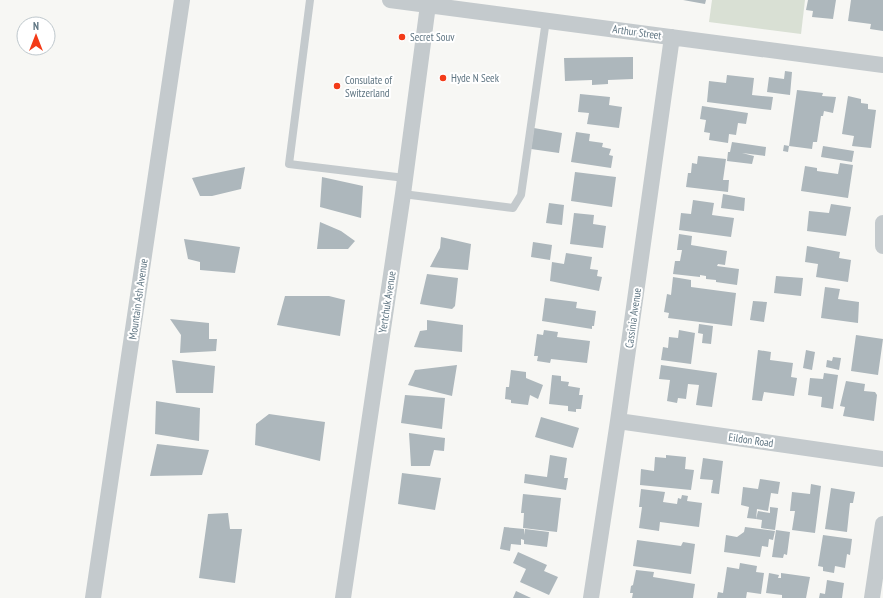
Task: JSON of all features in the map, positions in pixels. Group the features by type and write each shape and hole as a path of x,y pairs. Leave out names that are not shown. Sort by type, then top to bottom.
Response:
{"street":[{"name":"Mountain Ash Avenue","path":"93,598 182,0"},
{"name":"Arthur Street","path":"390,0 428,5 510,7 546,20 883,65"},
{"name":"Yertchuk Avenue","path":"343,598 403,194 428,5"},
{"name":"Cassinia Avenue","path":"591,598 618,421 672,37"},
{"path":"883,223 883,246"},
{"name":"Eildon Road","path":"618,421 883,459"},
{"path":"872,598 883,524"}],"lane":[{"path":"310,0 289,164 405,178"},
{"path":"403,194 513,208 521,195 546,20"}],"shaded area":[{"path":"712,0 805,0 801,34 709,22"}],"building":[{"path":"683,0 706,0 705,4"},
{"path":"808,0 836,0 833,19 812,17 813,11 806,10"},
{"path":"851,0 883,0 883,31 870,29 871,24 848,21"},
{"path":"633,57 633,79 608,80 608,84 592,85 592,80 565,81 564,58"},
{"path":"785,71 792,72 790,95 767,92 769,77 784,79"},
{"path":"727,75 754,78 752,95 773,97 771,110 707,102 709,81 726,83"},
{"path":"797,90 823,93 822,96 836,97 833,113 824,111 823,116 821,116 817,142 813,142 812,149 789,146"},
{"path":"580,94 610,97 609,105 622,107 619,128 587,124 589,113 578,112"},
{"path":"848,96 861,99 861,103 868,104 868,109 876,110 871,148 852,146 854,136 842,134"},
{"path":"702,106 748,113 746,124 738,123 736,135 729,134 728,143 709,140 710,133 704,132 706,120 700,119"},
{"path":"534,128 562,133 559,153 531,149"},
{"path":"576,132 590,134 589,141 603,143 602,147 611,149 609,155 613,156 611,168 571,162"},
{"path":"732,142 766,147 765,156 742,153 754,156 752,164 727,161 728,152 730,152"},
{"path":"784,145 789,146 788,152 783,151"},
{"path":"823,146 854,151 852,162 821,157"},
{"path":"698,156 726,159 723,180 729,180 728,192 686,187 688,173 691,173 692,163 697,164"},
{"path":"840,163 853,165 848,198 801,191 805,166 817,168 817,171 838,174"},
{"path":"245,167 241,189 212,196 200,196 192,178"},
{"path":"575,172 616,177 612,207 571,201"},
{"path":"322,177 363,186 361,218 320,207"},
{"path":"723,194 745,198 744,211 721,208"},
{"path":"693,200 714,203 712,215 734,218 731,237 679,230 681,213 691,214"},
{"path":"549,203 564,205 562,225 546,223"},
{"path":"831,204 851,207 846,236 807,231 809,211 829,213"},
{"path":"574,213 594,215 593,224 606,226 603,248 570,244"},
{"path":"320,222 341,231 355,241 348,249 317,249"},
{"path":"679,234 692,236 691,245 727,251 725,265 718,264 717,266 739,269 737,285 716,282 716,280 706,279 706,276 700,275 700,277 673,274 675,261 680,261 682,250 677,250"},
{"path":"441,237 471,244 468,270 430,267 440,248"},
{"path":"184,239 240,247 235,273 200,270 200,262 188,259"},
{"path":"533,242 552,245 550,260 531,257"},
{"path":"807,246 840,252 839,258 851,260 848,282 816,277 818,264 805,262"},
{"path":"566,253 592,257 590,269 598,270 597,276 602,277 599,291 550,281 552,262 564,264"},
{"path":"427,274 458,278 455,306 452,309 420,304"},
{"path":"776,276 803,278 801,296 774,293"},
{"path":"673,277 691,280 691,287 736,293 732,326 668,318 669,313 664,312 667,294 671,295"},
{"path":"825,287 840,289 838,299 859,302 858,323 821,318"},
{"path":"285,296 329,296 345,300 340,336 277,325"},
{"path":"545,298 577,302 576,308 596,311 594,326 592,326 592,329 542,321"},
{"path":"753,301 767,302 764,322 750,320"},
{"path":"170,319 209,323 209,339 217,339 216,351 180,353 181,335"},
{"path":"427,320 463,325 462,352 414,347 420,331 427,330"},
{"path":"699,324 713,326 711,344 702,343 703,334 698,333"},
{"path":"544,330 558,332 557,337 590,341 587,363 551,359 550,363 537,361 538,356 534,356 537,334 543,335"},
{"path":"679,330 695,333 691,364 661,360 663,347 668,348 669,337 678,338"},
{"path":"856,335 883,339 878,375 851,371"},
{"path":"758,350 771,352 770,360 793,363 791,377 797,378 794,396 764,392 762,401 752,400"},
{"path":"806,350 815,352 812,370 803,368"},
{"path":"833,357 841,358 839,370 826,367 827,360 832,361"},
{"path":"172,360 215,366 213,393 176,393"},
{"path":"457,365 452,396 408,385 415,370"},
{"path":"661,365 717,373 712,407 696,405 699,385 688,384 686,399 678,398 677,403 667,401 670,380 659,379"},
{"path":"511,370 526,372 526,378 543,385 538,399 530,395 528,405 511,403 511,400 505,399 506,387 509,387"},
{"path":"824,373 838,375 833,409 821,407 822,397 808,395 810,378 823,379"},
{"path":"552,375 561,376 561,381 569,382 568,386 580,388 579,395 583,395 581,409 576,409 576,412 568,411 568,406 549,404"},
{"path":"846,381 865,384 864,391 875,392 877,395 874,421 843,416 845,407 840,406"},
{"path":"405,395 445,398 442,429 401,423"},
{"path":"156,401 200,408 199,441 155,434"},
{"path":"269,414 325,422 320,461 255,445 256,424"},
{"path":"541,417 579,428 573,448 535,437"},
{"path":"409,433 445,438 444,451 434,450 430,466 411,466"},
{"path":"157,444 209,450 202,475 150,476"},
{"path":"550,455 567,458 564,478 568,478 566,490 524,483 525,474 547,477"},
{"path":"666,455 686,457 685,469 694,470 691,490 640,485 641,469 654,471 655,457 666,458"},
{"path":"703,458 723,461 719,494 711,493 713,480 700,479"},
{"path":"402,473 441,478 435,510 398,504"},
{"path":"760,479 780,482 778,494 771,493 768,511 757,509 756,519 747,518 749,507 741,505 743,487 758,489"},
{"path":"811,484 821,486 815,533 792,530 795,511 790,511 792,492 810,494"},
{"path":"831,488 855,492 853,503 850,503 847,532 825,529"},
{"path":"641,489 665,492 663,502 677,504 678,498 681,499 682,495 688,496 687,501 702,503 699,527 660,522 659,531 639,528 642,507 639,507"},
{"path":"523,494 561,498 557,532 523,528 524,513 521,513"},
{"path":"770,507 778,508 775,530 761,528 762,520 756,519 758,511 770,513"},
{"path":"228,513 230,529 242,529 235,583 199,578 208,514"},
{"path":"504,527 524,529 524,535 525,529 549,532 547,547 524,544 524,540 521,539 521,545 511,544 510,551 500,549"},
{"path":"745,527 775,531 773,540 769,539 768,547 762,546 760,557 724,552 726,535 737,537 744,532"},
{"path":"776,530 790,532 787,555 784,554 783,558 772,557"},
{"path":"823,535 852,539 850,555 847,554 845,568 835,566 834,573 823,571 823,567 818,566"},
{"path":"637,540 681,546 683,542 695,544 691,574 633,566"},
{"path":"518,552 547,565 544,571 558,577 549,595 520,582 526,569 513,563"},
{"path":"740,563 757,566 756,572 764,573 761,594 747,592 746,598 717,598 718,592 723,593 727,567 739,569"},
{"path":"636,570 654,572 653,577 695,584 693,598 632,598 633,593 630,593 631,586 633,585"},
{"path":"769,573 779,575 778,578 781,578 781,573 810,577 806,598 782,598 782,595 766,593"},
{"path":"827,580 844,583 842,598 819,598 820,593 825,594"},
{"path":"516,591 531,598 513,598"}],"place":[{"name":"Secret Souv","path":"402,37"},
{"name":"Hyde N Seek","path":"443,78"},
{"name":"Consulate of Switzerland","path":"337,86"}]}
